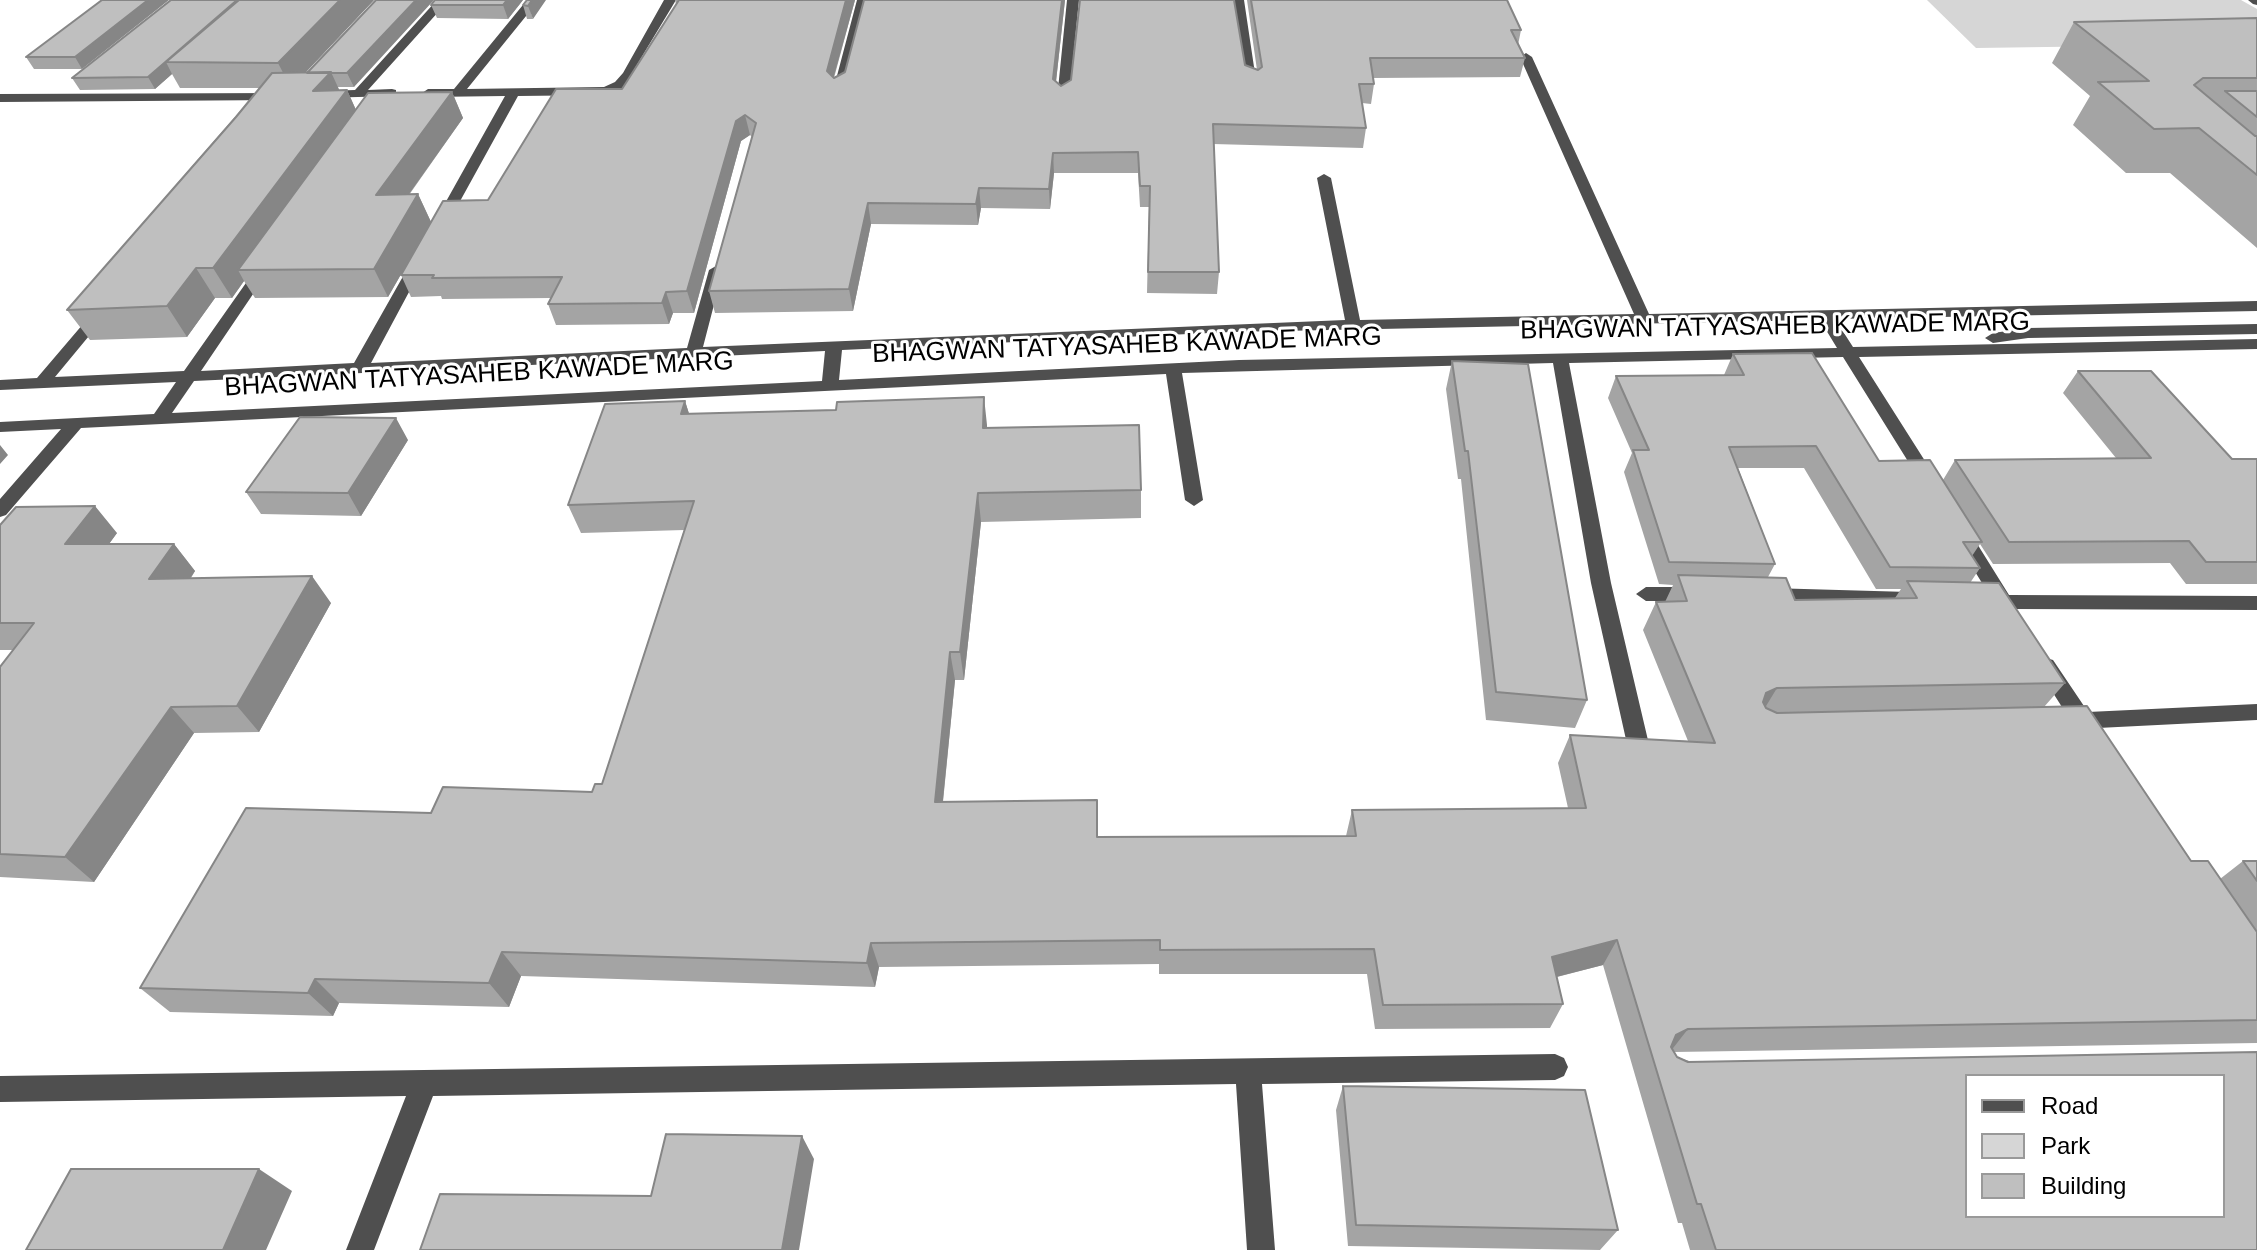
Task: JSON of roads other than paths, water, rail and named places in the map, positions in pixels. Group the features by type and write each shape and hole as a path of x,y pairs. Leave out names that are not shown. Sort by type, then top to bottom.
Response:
{"street":[{"path":"358,94 443,0"},
{"path":"457,93 533,0"},
{"path":"311,95 396,97 606,91 619,85 628,74 670,0"},
{"path":"839,91 863,0"},
{"path":"1063,99 1073,0"},
{"path":"1238,0 1253,84"},
{"path":"1526,57 1643,317"},
{"path":"157,98 179,78"},
{"path":"58,98 70,88"},
{"path":"360,368 513,93"},
{"path":"0,98 295,95"},
{"path":"1324,178 1353,323"},
{"path":"694,351 722,247"},
{"path":"161,416 278,249"},
{"path":"41,384 114,297"},
{"name":"BHAGWAN TATYASAHEB KAWADE MARG","path":"0,385 1353,323 2257,306"},
{"path":"1824,314 2021,628"},
{"path":"1898,350 2028,333 2257,329"},
{"name":"BHAGWAN TATYASAHEB KAWADE MARG","path":"0,427 161,416 1173,368 1560,356 2257,344"},
{"path":"830,385 834,345"},
{"path":"1560,356 1601,583 1640,753"},
{"path":"1173,368 1194,500"},
{"path":"0,511 78,421"},
{"path":"1646,594 1714,594"},
{"path":"1743,594 1927,600"},
{"path":"1973,601 2257,603"},
{"path":"2038,655 2100,747"},
{"path":"2052,721 2257,712"},
{"path":"0,1089 1555,1067"},
{"path":"1248,1071 1261,1250"},
{"path":"360,1250 425,1082"}]}
